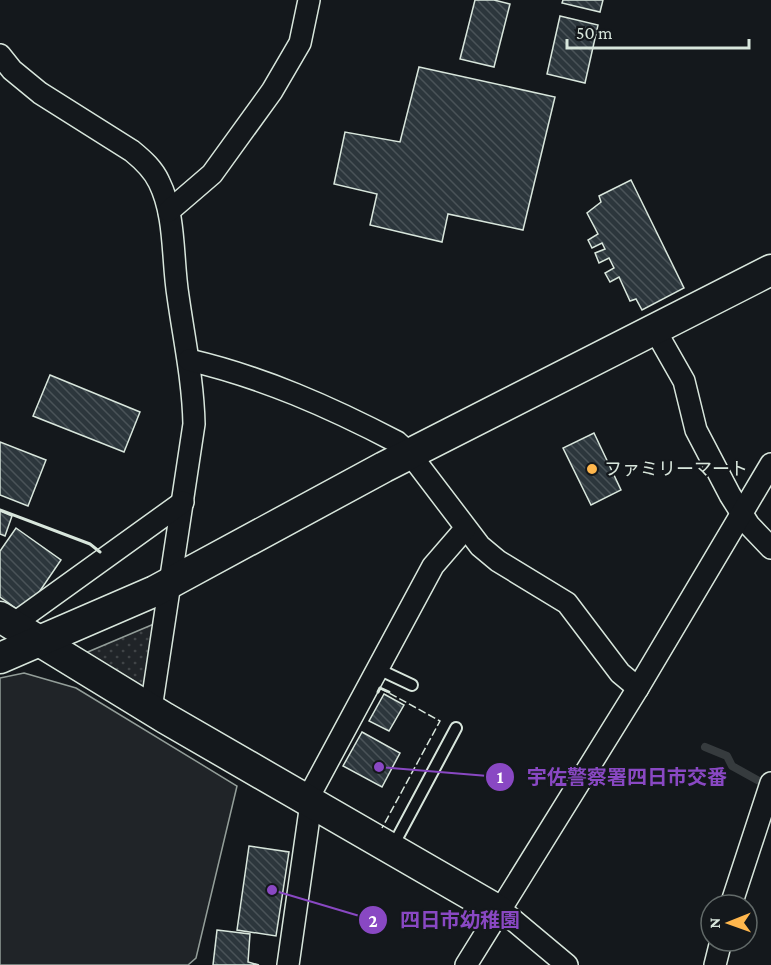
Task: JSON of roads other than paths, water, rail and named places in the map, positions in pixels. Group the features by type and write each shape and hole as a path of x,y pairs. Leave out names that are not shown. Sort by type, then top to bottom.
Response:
{"street":[{"path":"169,211 212,174 272,91 300,42 309,0"},
{"path":"0,55 27,83 132,151 146,163 159,182 169,211 177,295 189,360 194,424 151,710"},
{"path":"0,658 170,584 410,454 771,270"},
{"path":"655,330 684,381 696,430 741,513 771,548"},
{"path":"189,360 224,368 289,391 358,421 397,442 410,454 465,529 489,555 572,607 620,673 638,687"},
{"path":"466,965 638,687 771,464"},
{"path":"183,502 6,621 151,710 500,910 567,965"},
{"path":"288,965 309,802 439,557 465,529"},
{"path":"735,893 771,783"}],"lane":[{"path":"378,669 412,685"},
{"path":"392,849 456,728"}],"waterway":[{"path":"705,747 727,756 732,766 768,786"}],"place":[{"name":"ファミリーマート","path":"592,469"},
{"name":"宇佐警察署四日市交番","path":"379,767"},
{"name":"四日市幼稚園","path":"272,890"}]}
